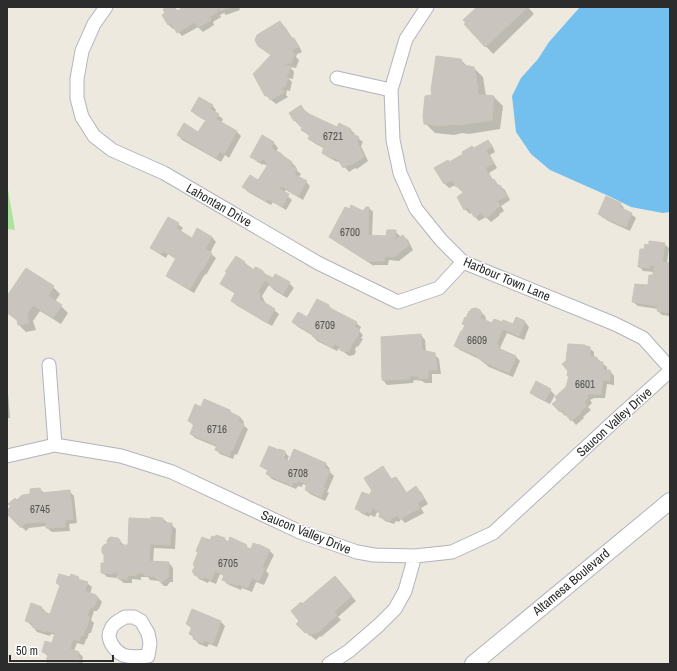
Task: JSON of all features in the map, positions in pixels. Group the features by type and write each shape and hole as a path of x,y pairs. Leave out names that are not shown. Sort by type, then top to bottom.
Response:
{"street":[{"name":"Lahontan Drive","path":"106,7 94,24 82,51 77,79 77,98 82,117 94,136 112,150 164,173 318,263 398,302 439,288 463,262"},
{"name":"Harbour Town Lane","path":"427,7 406,39 391,90 393,140 400,173 416,209 441,240 463,262 615,324 643,338 670,370"},
{"path":"337,78 391,90"},
{"path":"49,365 55,445"},
{"name":"Saucon Valley Drive","path":"7,456 55,445 121,456 172,472 300,532 357,552 374,555 415,556 452,552 494,533 670,370"},
{"name":"Altamesa Boulevard","path":"473,664 670,501"},
{"path":"329,664 349,651 395,609 405,591 415,556"}],"green space":[{"path":"7,184 15,230 7,229"}],"water":[{"path":"580,7 670,7 670,212 663,213 631,207 550,170 531,154 516,132 512,96 521,78 538,59 549,42"}],"building":[{"path":"174,7 177,11 184,7 232,7 220,11 219,8 217,12 209,17 211,20 198,28 195,22 177,33 171,23 168,25 162,15 165,13 163,9"},
{"path":"477,7 528,7 485,47 464,24 466,23 463,20"},
{"path":"280,21 291,38 294,38 299,47 293,49 292,53 295,54 291,63 286,63 285,65 290,66 288,75 283,74 288,77 285,87 282,86 282,90 285,92 270,100 268,95 265,96 253,74 271,55 258,46 255,40 257,35"},
{"path":"436,56 461,59 463,65 474,67 478,88 477,94 494,96 492,120 444,126 424,124 423,116 425,96 432,95 431,90"},
{"path":"199,97 213,105 210,109 219,114 216,119 237,131 224,154 220,151 216,158 177,135 184,123 198,132 206,120 191,111"},
{"path":"301,105 305,112 309,114 337,127 339,123 351,129 349,132 359,137 357,141 364,157 343,168 338,160 333,157 332,159 322,153 324,147 308,139 310,135 301,130 302,128 295,120 294,121 289,113"},
{"path":"262,135 274,142 271,148 292,162 290,165 297,169 294,174 307,181 298,196 281,186 279,189 289,194 282,207 268,199 266,201 242,187 250,175 258,180 267,166 265,160 263,159 258,161 250,157"},
{"path":"488,140 492,147 486,150 494,163 485,168 492,180 494,179 498,186 500,185 507,196 497,201 500,206 490,214 491,215 485,218 482,213 474,217 468,207 464,210 457,197 463,193 459,186 456,187 452,180 444,184 434,168 463,154 462,152 472,146 474,148"},
{"path":"606,196 621,203 619,207 632,213 626,227 598,214"},
{"path":"351,205 363,211 366,207 369,207 368,235 386,236 387,230 396,230 395,240 403,235 409,245 394,257 385,256 384,261 369,262 329,237 345,207 350,209"},
{"path":"168,217 179,223 176,228 192,238 197,228 212,237 205,249 212,253 190,289 166,276 176,258 163,251 161,254 150,248"},
{"path":"649,241 665,243 662,262 670,263 670,313 657,311 658,306 632,302 635,284 648,285 649,275 653,275 654,272 655,266 650,265 649,268 638,267 640,249 644,249 645,244 649,245"},
{"path":"236,256 254,270 255,267 273,278 275,274 290,282 283,294 269,285 270,283 265,280 258,291 261,297 259,299 275,309 267,323 231,301 235,293 220,284 227,272 225,272"},
{"path":"26,268 54,286 48,296 62,305 53,318 33,305 27,314 29,323 18,325 17,320 7,312 7,296"},
{"path":"317,299 329,305 328,307 357,322 354,327 360,330 357,333 359,334 351,344 349,351 344,352 340,350 340,347 335,344 332,348 292,322 298,312 307,317"},
{"path":"476,308 480,310 482,314 480,318 492,323 494,319 502,322 503,320 513,324 516,317 525,321 519,336 503,329 496,344 499,345 498,348 516,356 509,373 454,346 465,325 462,324 465,317 466,318 471,309"},
{"path":"421,334 422,350 435,353 437,370 428,370 428,378 419,379 418,376 410,376 409,379 382,380 381,337"},
{"path":"568,344 585,345 590,347 590,357 597,357 597,361 603,362 603,370 610,370 610,381 603,380 601,394 587,395 588,398 584,402 587,405 580,412 581,413 571,421 562,410 560,412 552,404 557,400 555,397 566,387 569,376 567,376 568,371 562,364 566,361"},
{"path":"536,381 551,389 545,400 530,393"},
{"path":"204,399 230,410 230,412 240,417 238,422 244,424 229,456 215,450 217,445 190,434 194,424 188,421 195,404 201,407"},
{"path":"269,446 285,451 283,458 289,461 294,449 326,463 324,468 330,471 323,487 325,488 321,497 305,490 308,481 306,484 298,480 297,483 293,482 292,486 266,474 268,470 260,466"},
{"path":"383,466 391,479 396,477 406,493 416,486 424,499 417,503 420,508 400,519 397,515 394,518 392,517 390,521 379,517 380,512 372,508 370,513 366,511 365,513 355,509 362,492 370,495 372,491 364,478"},
{"path":"40,488 41,493 70,490 73,519 65,520 65,527 46,528 46,522 25,523 21,528 7,514 7,510 11,506 8,504 15,498 17,500 22,495 30,494 30,489"},
{"path":"151,517 163,518 163,523 172,523 170,545 150,544 149,561 169,562 168,578 162,582 155,577 144,575 144,573 137,573 136,576 128,575 127,579 118,579 118,573 101,573 101,563 104,563 102,547 105,544 107,545 107,540 110,537 118,538 120,540 120,545 128,545 129,518 151,519"},
{"path":"216,535 225,538 224,540 228,542 230,537 247,545 246,547 251,549 253,543 270,550 262,567 265,568 259,581 252,578 247,588 238,584 237,586 230,583 229,585 229,583 222,580 224,575 215,571 211,580 204,577 203,579 194,575 192,572 195,566 193,565 198,552 196,551 202,537 210,540 212,536 215,537"},
{"path":"59,574 70,577 71,574 79,577 78,579 88,582 85,591 98,597 93,608 90,607 87,616 90,617 83,636 81,635 79,641 73,639 70,649 79,652 78,656 80,658 78,664 50,664 46,662 48,654 42,652 45,641 52,643 55,633 46,630 46,632 32,627 33,623 25,621 31,603 42,607 41,611 50,614 60,585 56,583"},
{"path":"335,576 352,596 334,612 337,615 316,634 315,632 310,636 296,624 299,621 291,611 301,602 302,604"},
{"path":"192,609 221,621 213,644 204,640 203,643 193,639 194,636 189,634 192,627 186,624"}]}
